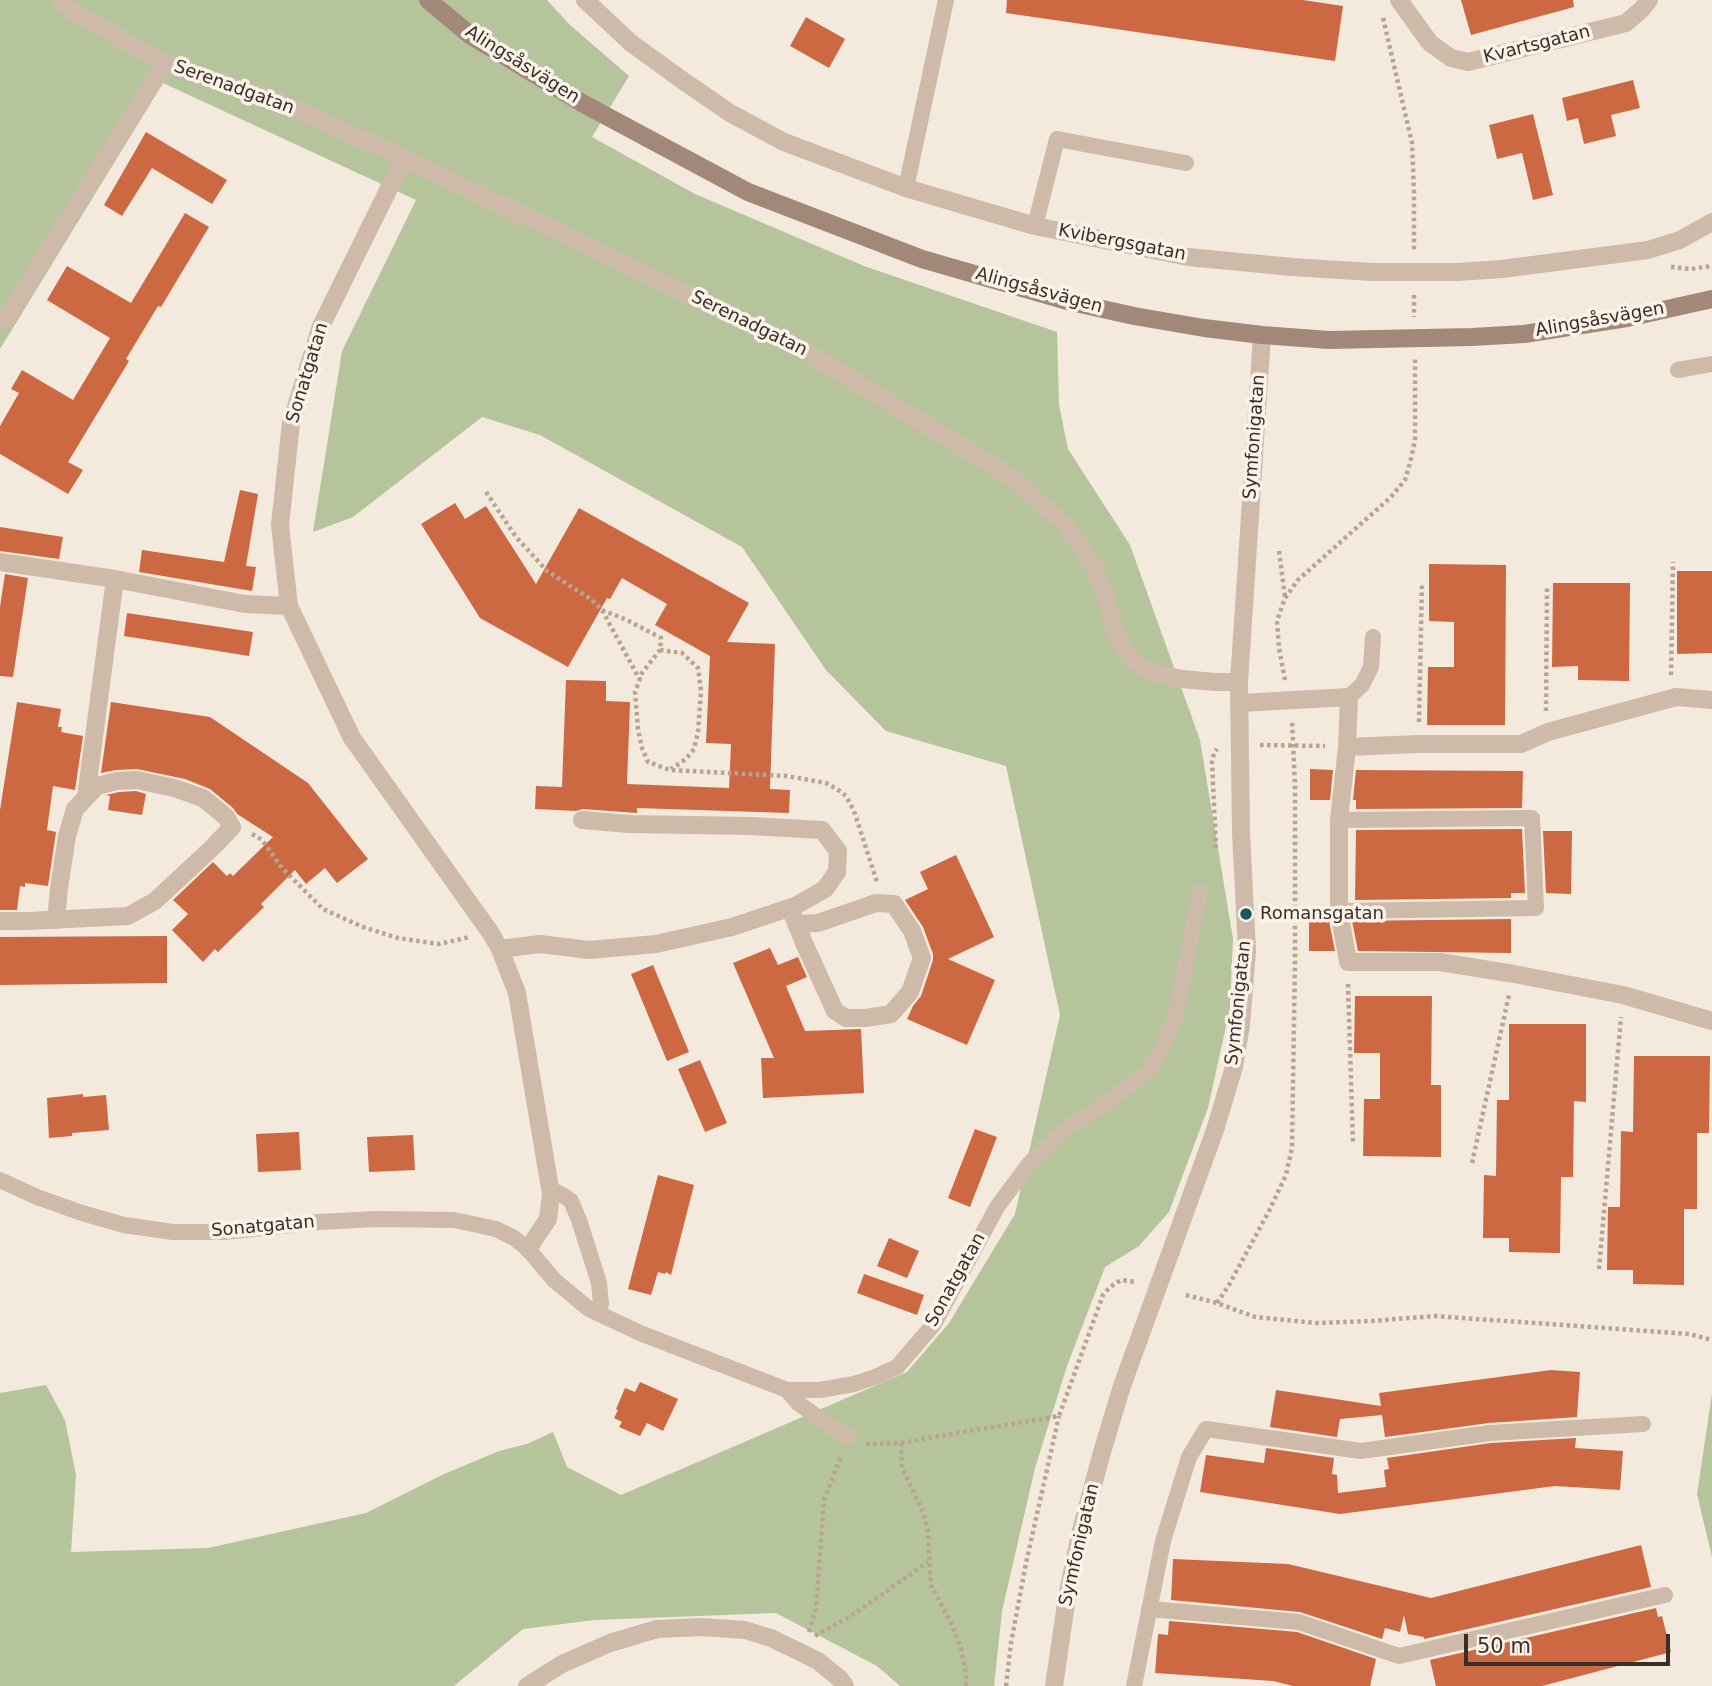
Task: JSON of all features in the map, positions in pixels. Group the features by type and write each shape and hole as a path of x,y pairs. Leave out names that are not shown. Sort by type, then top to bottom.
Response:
{"main road":[{"name":"Alingsåsvägen","path":"428,0 470,35 582,103 748,192 922,259 1033,292 1134,316 1204,328 1329,340 1472,337 1511,335 1627,318 1712,299"}],"street":[{"name":"Serenadgatan","path":"61,0 73,12 165,63 277,102 404,158 800,348 1007,474 1065,524 1093,565 1105,594 1116,636 1133,660 1150,672 1182,679 1239,682"},
{"name":"Kvibergsgatan","path":"585,0 631,43 730,113 784,142 906,188 1035,226 1188,257 1372,272 1502,269 1648,250 1679,240 1712,222"},
{"name":"Kvartsgatan","path":"1399,0 1430,43 1451,58 1468,62 1626,23 1643,9 1648,0"},
{"name":"Serenadgatan","path":"0,321 7,317 165,63"},
{"name":"Sonatgatan","path":"404,158 321,326 291,423 280,525 289,606 352,738 490,932 500,949 517,993 551,1194 548,1219 528,1249"},
{"name":"Symfonigatan","path":"1054,1686 1077,1547 1102,1452 1122,1386 1215,1130 1234,1068 1241,1025 1247,951 1241,833 1239,682 1262,335"},
{"path":"0,562 115,579 245,604 289,606"},
{"path":"86,797 115,579"},
{"path":"1240,703 1349,697 1339,820 1339,911 1348,962 1440,962 1623,995 1712,1021"},
{"path":"1347,747 1521,744 1548,732 1676,697 1712,700"},
{"path":"0,921 56,920 128,916 155,901 232,827 226,817 203,798 174,788 137,780 97,786 75,809 67,836 56,920"},
{"path":"583,820 822,830 838,851 837,872 825,890 793,916"},
{"path":"500,949 540,944 589,950 656,944 793,916 818,923 876,903 894,904 912,931 922,958 909,992 891,1014 866,1018 846,1017 835,1011 793,916"},
{"path":"527,1686 562,1664 610,1643 657,1629 701,1627 746,1630 771,1638 818,1661 845,1686"}],"lane":[{"path":"906,188 946,0"},
{"path":"1035,226 1057,139 1186,163"},
{"path":"1678,370 1712,364"},
{"path":"1349,697 1362,685 1371,667 1373,637"},
{"path":"1339,820 1532,818 1536,908 1339,911"},
{"name":"Sonatgatan","path":"0,1180 82,1213 124,1225 173,1232 224,1232 376,1219 454,1220 496,1229 528,1249 554,1280 589,1309 640,1333 787,1390 820,1390 854,1384 897,1367 934,1324 997,1207 1029,1164 1066,1128 1149,1070 1164,1044 1176,1014 1200,892"},
{"path":"550,1189 571,1201 579,1220 599,1283 601,1304 598,1313"},
{"path":"787,1390 798,1403 849,1437"},
{"path":"1135,1686 1163,1541 1189,1457 1206,1429 1361,1451 1490,1433 1643,1424"},
{"path":"1149,1609 1299,1622 1399,1656 1665,1595"}],"path":[{"path":"1382,13 1412,143 1414,191"},
{"path":"1217,1303 1269,1211 1286,1175 1292,1148 1295,960 1293,745 1277,621 1285,598 1298,580 1391,497 1405,480 1415,440"},
{"path":"486,492 516,537 547,570 592,600 602,610 640,680"},
{"path":"1279,551 1285,598"},
{"path":"1673,562 1671,678 1676,697"},
{"path":"1418,744 1422,582"},
{"path":"1547,588 1548,732"},
{"path":"602,610 661,638 660,650 647,666 635,692 638,729 648,762 670,770 788,776 826,783 837,789 846,796 854,810 883,903"},
{"path":"660,650 682,653 698,668 701,691 694,749 686,759 670,770"},
{"path":"1241,746 1347,747"},
{"path":"232,827 247,831 262,840 282,868 323,909 363,927 398,938 439,944 490,932"},
{"path":"1348,962 1353,1143"},
{"path":"1472,1163 1514,974"},
{"path":"1599,1269 1623,995"},
{"path":"1006,1686 1026,1563 1059,1416 1103,1295 1121,1280 1139,1282"},
{"path":"1186,1295 1255,1317 1315,1323 1435,1316 1689,1334 1712,1340"},
{"path":"929,1563 851,1616 819,1635 807,1638 817,1609 824,1500 849,1437 866,1444 901,1444 1059,1416"},
{"path":"901,1444 902,1468 923,1512 928,1531 931,1585 961,1648 966,1686"}],"green space":[{"path":"0,0 547,0 570,25 629,76 592,137 695,194 864,266 1057,332 1059,405 1068,449 1130,545 1200,740 1233,939 1230,1008 1208,1108 1169,1212 1139,1246 1105,1267 1067,1366 1035,1468 1002,1611 994,1686 900,1686 877,1666 776,1613 594,1620 523,1629 454,1686 0,1686 0,1393 46,1385 65,1420 76,1475 71,1552 208,1548 366,1513 444,1474 553,1432 567,1467 621,1495 907,1372 949,1323 1015,1214 1060,1015 1006,766 886,731 826,670 742,547 540,435 482,417 353,517 313,532 342,351 416,200 163,83 0,349"},
{"path":"1712,1394 1712,1557 1697,1494"}],"building":[{"path":"1007,0 1303,0 1343,6 1335,61 1006,13"},
{"path":"1461,0 1573,0 1574,7 1471,35"},
{"path":"806,17 845,39 829,68 790,46"},
{"path":"1633,80 1640,108 1611,115 1616,136 1584,144 1578,118 1567,121 1562,98"},
{"path":"1533,114 1553,195 1533,200 1522,153 1497,159 1489,125"},
{"path":"146,132 227,180 212,204 152,168 122,216 104,205"},
{"path":"185,213 209,227 126,359 129,361 68,462 83,470 68,494 0,454 0,426 19,393 11,389 22,370 73,400 110,338 47,300 67,266 131,303"},
{"path":"240,490 258,494 246,566 256,567 252,591 139,572 142,550 224,562"},
{"path":"455,503 465,519 486,506 536,584 579,508 749,603 727,642 775,644 770,789 790,790 789,813 637,808 637,813 535,809 536,786 562,787 566,680 606,681 606,701 630,702 627,784 729,788 731,744 706,743 710,656 655,625 667,604 622,578 610,599 607,598 568,667 480,618 421,524"},
{"path":"0,527 63,537 59,559 0,551"},
{"path":"1429,564 1506,565 1505,725 1427,725 1428,667 1454,667 1454,622 1429,621"},
{"path":"1677,571 1712,571 1712,653 1677,654"},
{"path":"5,574 28,578 13,677 0,676 0,607"},
{"path":"1553,583 1630,583 1629,681 1578,680 1578,666 1552,667"},
{"path":"127,613 253,632 249,656 124,636"},
{"path":"17,702 61,709 58,727 62,727 61,732 83,736 75,790 53,786 47,830 56,832 48,886 25,883 25,887 20,886 17,910 0,910 0,810"},
{"path":"111,702 210,717 308,783 368,859 337,883 325,868 306,884 295,870 261,904 264,907 218,952 215,949 203,962 172,930 188,914 173,900 213,862 227,876 230,873 233,876 273,837 237,814 210,789 185,779 137,769 101,773"},
{"path":"1310,769 1333,770 1330,800 1310,800"},
{"path":"1356,770 1523,771 1522,808 1356,809 1356,800 1353,800"},
{"path":"136,791 146,794 142,815 108,810 110,796 106,795"},
{"path":"1522,829 1525,893 1511,893 1511,898 1355,900 1356,830"},
{"path":"1543,831 1572,831 1571,894 1546,893"},
{"path":"956,855 994,937 948,959 995,980 967,1045 907,1019 921,996 933,954 923,927 905,900 928,889 920,872"},
{"path":"1511,919 1511,953 1358,951 1352,921"},
{"path":"1309,921 1329,921 1335,951 1309,951"},
{"path":"167,936 167,983 0,985 0,937"},
{"path":"770,948 778,965 798,957 807,977 786,986 805,1031 861,1029 864,1093 763,1098 761,1058 774,1058 733,963"},
{"path":"653,965 689,1052 667,1061 631,974"},
{"path":"1355,996 1432,996 1431,1085 1441,1085 1441,1157 1363,1156 1364,1099 1380,1099 1380,1053 1354,1053"},
{"path":"1509,1024 1586,1024 1586,1102 1574,1101 1573,1177 1561,1177 1560,1253 1509,1252 1509,1238 1483,1238 1484,1175 1496,1176 1497,1100 1509,1100"},
{"path":"1634,1056 1710,1056 1709,1133 1697,1133 1697,1209 1684,1209 1684,1285 1633,1284 1633,1270 1607,1270 1608,1207 1620,1207 1621,1131 1633,1132"},
{"path":"700,1060 727,1123 705,1132 678,1069"},
{"path":"83,1094 83,1097 106,1095 109,1130 49,1138 47,1098"},
{"path":"975,1129 997,1137 970,1207 948,1198"},
{"path":"299,1132 301,1170 258,1172 256,1134"},
{"path":"413,1135 415,1170 369,1172 367,1137"},
{"path":"658,1175 694,1185 671,1275 658,1272 651,1295 628,1289"},
{"path":"889,1238 919,1251 907,1278 877,1266"},
{"path":"864,1274 924,1295 917,1315 857,1293"},
{"path":"1551,1370 1580,1372 1577,1417 1489,1423 1385,1437 1382,1415 1340,1419 1337,1437 1270,1427 1276,1390 1381,1406 1379,1393"},
{"path":"640,1382 678,1399 663,1431 647,1423 640,1436 619,1427 622,1422 614,1418 625,1388 635,1392"},
{"path":"1576,1438 1575,1448 1623,1451 1620,1490 1555,1486 1340,1514 1200,1492 1206,1455 1264,1463 1266,1448 1334,1458 1332,1474 1337,1475 1338,1493 1386,1487 1384,1470 1389,1469 1387,1458 1491,1443"},
{"path":"1641,1545 1651,1587 1424,1639 1408,1634 1404,1615 1400,1632 1385,1628 1382,1639 1300,1612 1171,1600 1173,1559 1288,1564 1431,1598"},
{"path":"1656,1608 1658,1617 1662,1616 1671,1652 1542,1686 1436,1686 1430,1660"},
{"path":"1169,1621 1297,1632 1376,1659 1370,1686 1293,1686 1273,1681 1155,1673 1158,1634 1168,1635"}],"place":[{"name":"Romansgatan","path":"1246,914"}]}
